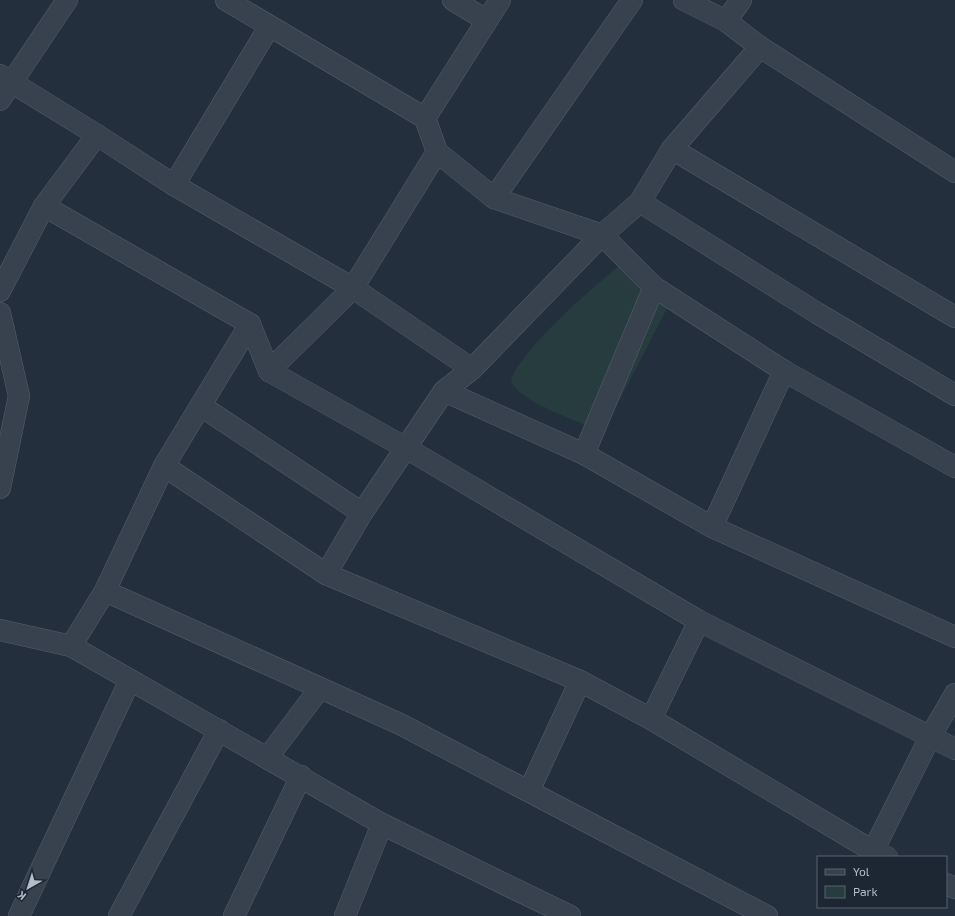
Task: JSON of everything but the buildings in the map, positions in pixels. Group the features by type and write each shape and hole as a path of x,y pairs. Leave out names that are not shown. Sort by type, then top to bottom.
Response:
{"street":[{"path":"0,100 6,78 67,0"},
{"path":"226,0 269,27 425,118 437,152 494,198 602,235 654,288 784,371 955,467"},
{"path":"453,0 486,20"},
{"path":"425,118 500,0"},
{"path":"494,198 632,0"},
{"path":"684,0 726,21 760,47 955,172"},
{"path":"726,21 741,0"},
{"path":"174,185 269,27"},
{"path":"326,574 362,513 444,391 472,369 602,235 640,202 672,149 760,47"},
{"path":"6,78 174,185 353,288 472,369"},
{"path":"0,291 44,206 97,135"},
{"path":"672,149 955,316"},
{"path":"268,371 353,288 437,152"},
{"path":"640,202 817,313 955,396"},
{"path":"44,206 250,324 268,371 406,448 699,621 955,749"},
{"path":"584,454 654,288"},
{"path":"0,314 9,393 1,477"},
{"path":"71,646 105,591 164,466 250,324"},
{"path":"712,526 784,371"},
{"path":"444,391 584,454 712,526 955,636"},
{"path":"201,406 362,513"},
{"path":"164,466 326,574 580,681 651,719 880,854 930,737 955,694"},
{"path":"105,591 400,724 768,916"},
{"path":"651,719 699,621"},
{"path":"0,630 71,646 268,757 382,824 570,916"},
{"path":"19,916 130,680"},
{"path":"529,792 580,681"},
{"path":"268,757 320,688"},
{"path":"119,916 219,730"},
{"path":"234,916 301,776"},
{"path":"345,916 382,824"}],"green space":[{"path":"619,266 672,299 603,432 552,411 539,404 517,390 511,382 516,370 541,338 592,288"}]}
